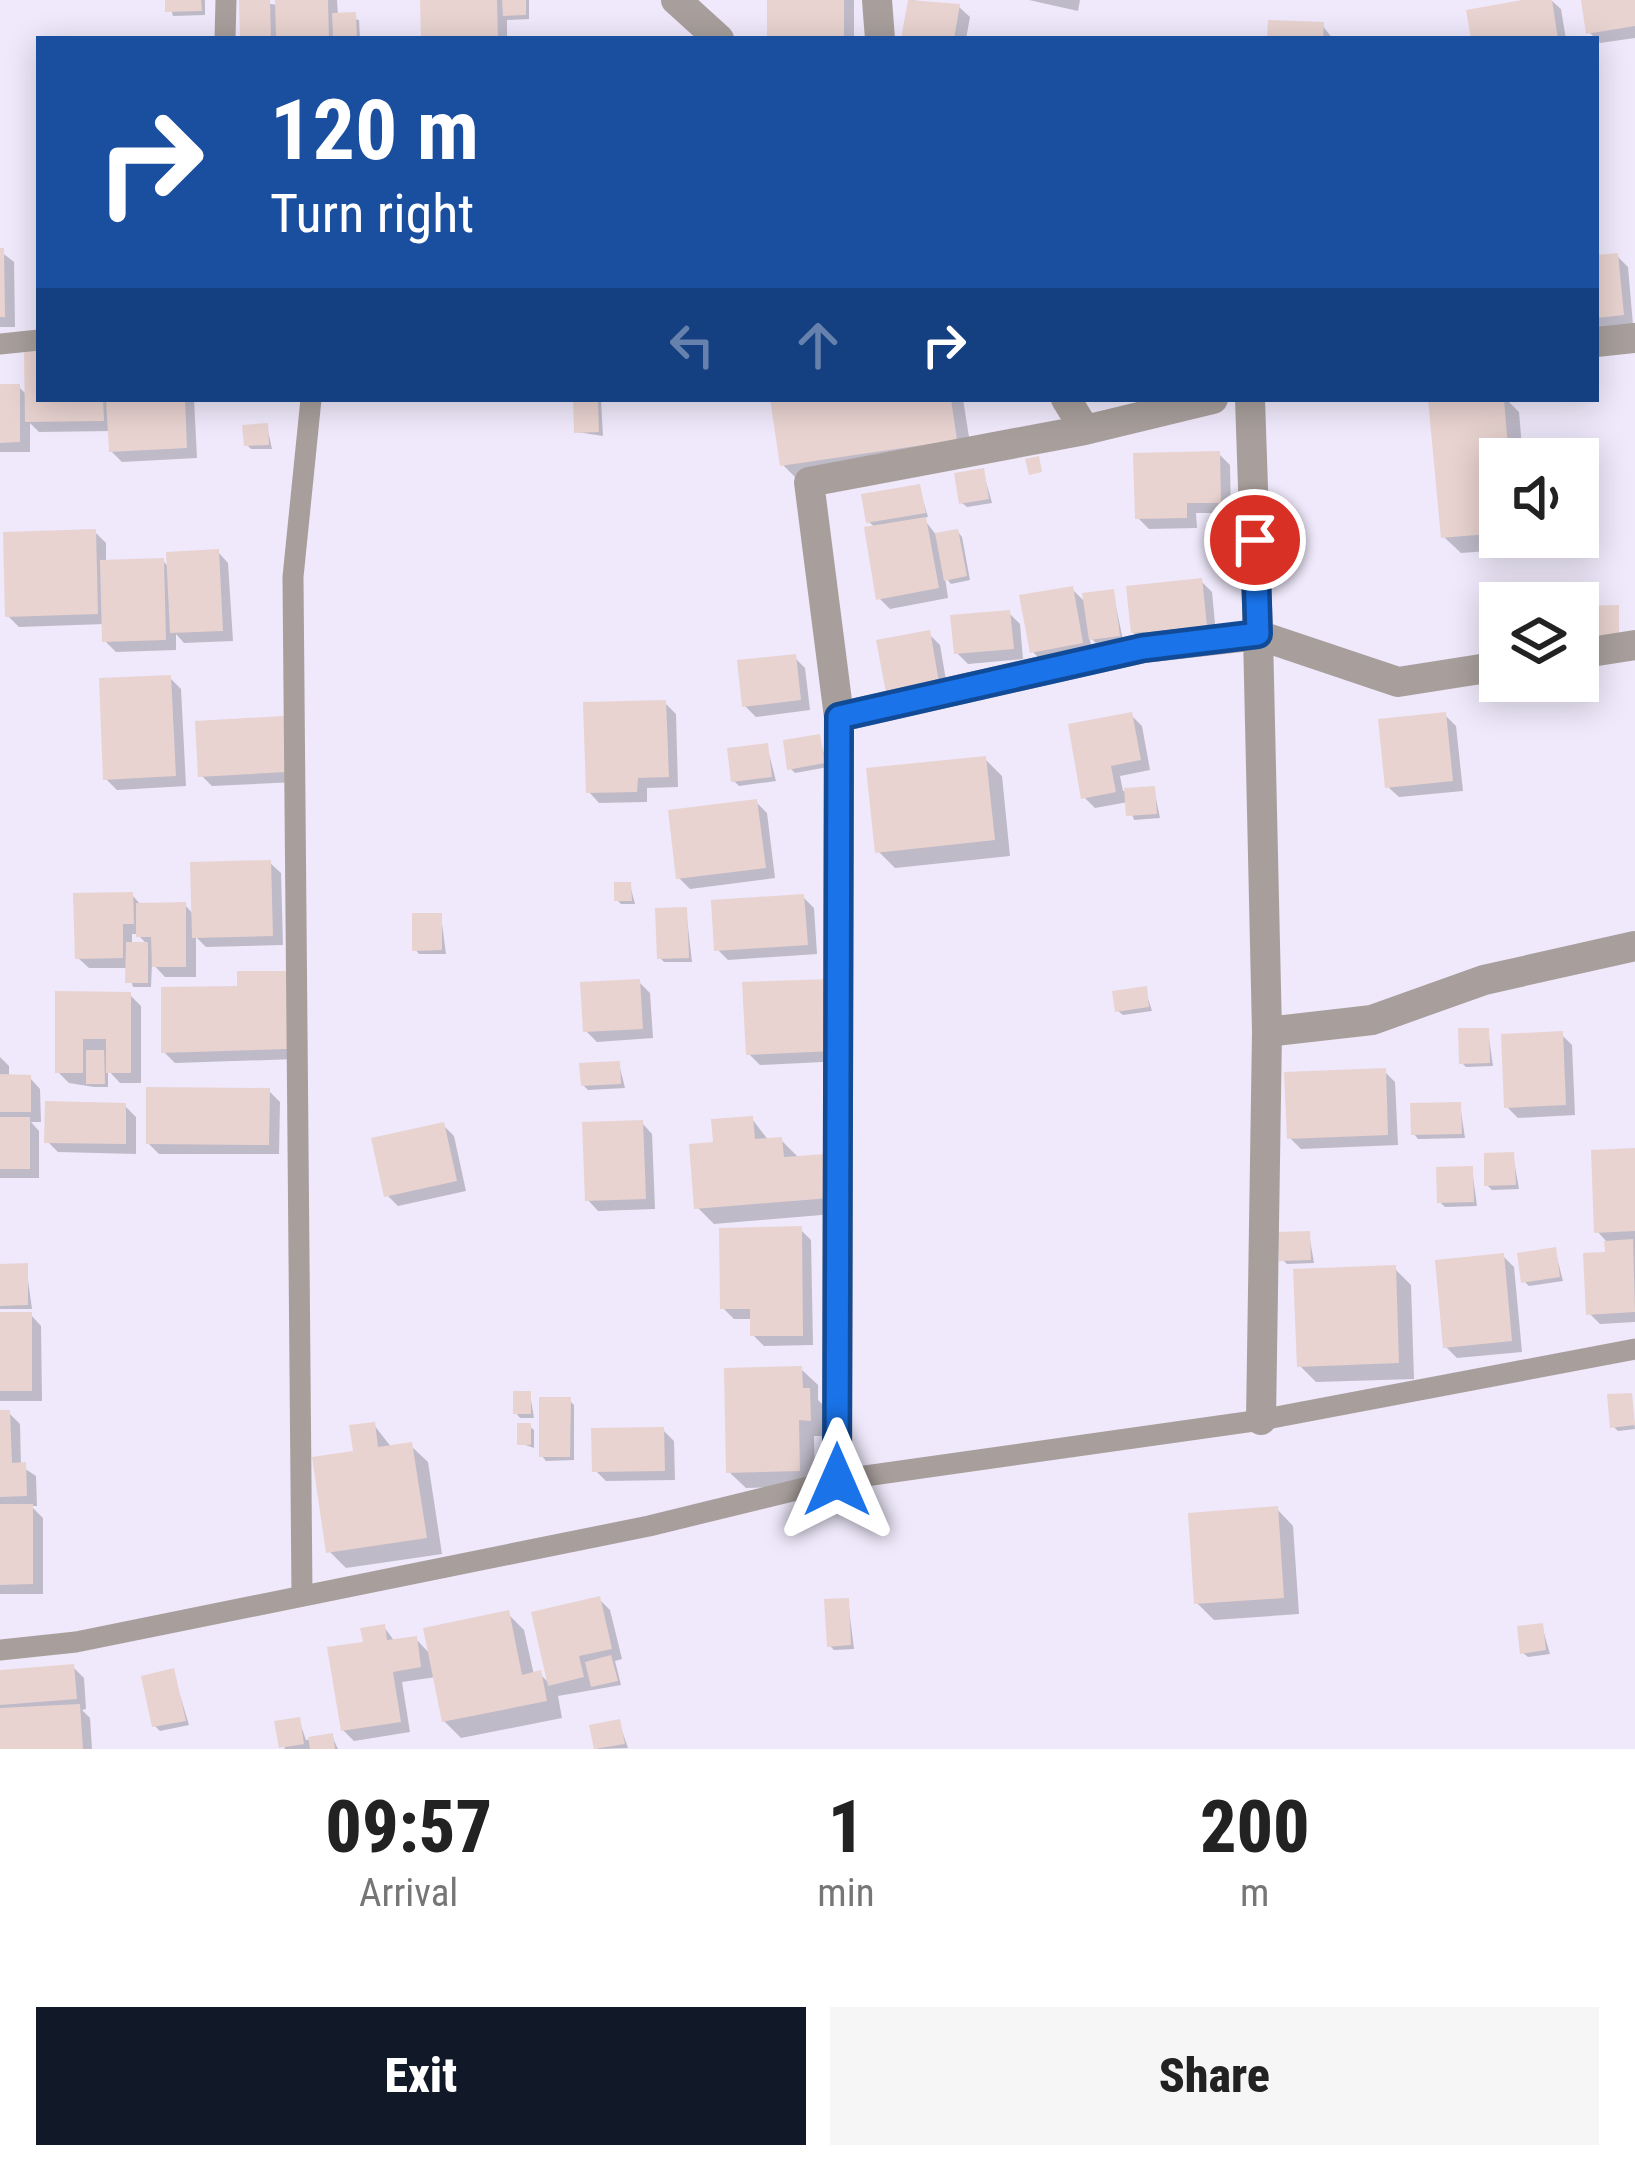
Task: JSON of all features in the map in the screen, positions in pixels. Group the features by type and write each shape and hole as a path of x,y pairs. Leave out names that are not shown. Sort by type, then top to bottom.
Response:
{"street":[{"path":"676,0 716,36"},
{"path":"877,0 880,36"},
{"path":"1599,342 1635,338"},
{"path":"1068,402 1085,430"},
{"path":"837,1480 839,717 808,482 1085,430 1202,402"},
{"path":"1250,402 1267,1032 1261,1420"},
{"path":"839,717 1143,648 1258,634 1399,682 1479,669"},
{"path":"1599,651 1635,645"},
{"path":"1267,1032 1372,1020 1484,980 1635,946"}],"lane":[{"path":"226,0 226,36"},
{"path":"0,344 36,340"},
{"path":"302,1596 293,577 310,402"},
{"path":"0,1650 76,1642 649,1526 837,1480 1261,1420 1635,1349"}],"building":[{"path":"165,0 201,0 202,11 165,12"},
{"path":"239,0 270,0 271,36 240,36"},
{"path":"275,0 328,0 329,36 276,36"},
{"path":"420,0 497,0 498,36 421,36"},
{"path":"502,0 526,0 526,15 503,16"},
{"path":"767,0 844,0 844,36 767,36"},
{"path":"908,0 960,4 955,36 902,36"},
{"path":"1552,0 1558,36 1470,36 1466,10"},
{"path":"1581,0 1635,0 1635,26 1586,34"},
{"path":"356,12 357,36 333,36 332,13"},
{"path":"1268,20 1324,22 1323,36 1267,36"},
{"path":"0,248 4,248 5,317 0,317"},
{"path":"1618,253 1624,315 1599,318 1599,255"},
{"path":"24,351 36,351 36,402 103,402 104,421 25,422"},
{"path":"0,384 20,384 20,442 0,443"},
{"path":"106,402 185,402 187,448 109,452"},
{"path":"573,402 598,402 599,432 574,433"},
{"path":"770,402 951,402 957,440 780,466"},
{"path":"1428,402 1504,402 1507,438 1479,438 1479,535 1441,538"},
{"path":"268,423 269,445 244,446 242,425"},
{"path":"1220,451 1221,503 1187,503 1187,518 1135,519 1133,453"},
{"path":"1039,456 1042,472 1029,475 1025,459"},
{"path":"984,468 989,499 959,504 954,473"},
{"path":"920,484 926,513 866,523 861,494"},
{"path":"926,517 939,588 876,600 864,527"},
{"path":"96,529 98,614 5,617 3,532"},
{"path":"958,529 967,576 944,581 935,533"},
{"path":"219,549 223,631 170,633 166,552"},
{"path":"164,558 166,640 102,642 100,560"},
{"path":"1202,578 1208,635 1145,642 1144,632 1131,633 1126,586"},
{"path":"1073,586 1083,643 1030,653 1019,595"},
{"path":"1114,589 1120,636 1089,640 1082,593"},
{"path":"1599,605 1619,605 1619,643 1599,644"},
{"path":"1010,610 1014,649 954,654 950,615"},
{"path":"930,630 940,688 887,698 876,640"},
{"path":"796,654 801,700 742,707 737,660"},
{"path":"171,675 176,776 103,780 99,678"},
{"path":"666,700 669,777 638,778 637,792 586,793 583,702"},
{"path":"1132,712 1141,760 1111,766 1116,792 1081,799 1068,724"},
{"path":"1446,712 1453,781 1385,788 1378,719"},
{"path":"284,716 286,772 198,777 195,721"},
{"path":"820,734 825,763 787,770 783,740"},
{"path":"768,743 772,777 731,782 727,748"},
{"path":"986,756 995,840 875,853 866,768"},
{"path":"1155,786 1157,814 1126,816 1124,788"},
{"path":"757,799 766,868 676,879 668,810"},
{"path":"271,860 273,936 192,938 190,862"},
{"path":"614,882 631,882 632,901 614,901"},
{"path":"133,892 134,924 123,924 123,958 75,959 73,893"},
{"path":"804,894 808,945 714,951 711,900"},
{"path":"186,902 186,967 152,967 151,937 136,937 136,903"},
{"path":"687,907 689,958 657,959 655,908"},
{"path":"412,913 442,913 442,950 412,951"},
{"path":"126,942 148,942 148,983 125,983"},
{"path":"237,971 287,971 287,1049 161,1053 161,987 237,986"},
{"path":"640,979 643,1029 583,1032 580,982"},
{"path":"831,979 834,1051 746,1055 742,982"},
{"path":"1147,986 1149,1007 1115,1012 1112,991"},
{"path":"55,991 131,992 131,1073 106,1073 106,1039 83,1039 83,1073 55,1073"},
{"path":"1458,1028 1489,1028 1490,1063 1459,1064"},
{"path":"1563,1031 1566,1105 1504,1108 1501,1034"},
{"path":"86,1050 104,1050 105,1084 86,1084"},
{"path":"620,1061 621,1084 581,1086 579,1063"},
{"path":"1386,1068 1388,1135 1287,1139 1284,1072"},
{"path":"0,1074 31,1075 31,1112 0,1112"},
{"path":"146,1087 270,1088 269,1145 146,1144"},
{"path":"45,1101 126,1103 126,1144 44,1143"},
{"path":"1461,1102 1462,1134 1411,1135 1410,1103"},
{"path":"753,1116 755,1139 782,1137 784,1157 826,1154 830,1198 694,1209 689,1144 713,1142 711,1119"},
{"path":"0,1117 30,1117 30,1169 0,1169"},
{"path":"643,1120 646,1199 585,1201 582,1122"},
{"path":"444,1122 457,1181 384,1197 371,1138"},
{"path":"1635,1148 1635,1231 1594,1233 1591,1150"},
{"path":"1514,1152 1516,1185 1484,1186 1484,1153"},
{"path":"1473,1166 1474,1202 1437,1203 1436,1167"},
{"path":"802,1226 803,1336 750,1336 750,1309 720,1309 719,1228"},
{"path":"1310,1231 1311,1260 1279,1261 1278,1232"},
{"path":"1633,1239 1635,1312 1586,1315 1583,1253 1605,1252 1604,1241"},
{"path":"1556,1247 1560,1277 1521,1283 1517,1253"},
{"path":"1504,1253 1512,1341 1443,1348 1435,1260"},
{"path":"28,1263 28,1305 0,1306 0,1264"},
{"path":"1396,1265 1399,1363 1297,1367 1293,1269"},
{"path":"0,1312 32,1312 32,1391 0,1391"},
{"path":"802,1366 803,1388 810,1388 811,1421 799,1420 800,1471 726,1473 724,1368"},
{"path":"513,1391 531,1391 531,1414 513,1414"},
{"path":"1632,1393 1635,1425 1610,1428 1607,1394"},
{"path":"539,1397 571,1397 570,1457 539,1457"},
{"path":"0,1410 10,1410 12,1463 26,1462 27,1496 0,1497"},
{"path":"375,1422 378,1447 412,1442 427,1538 326,1553 312,1457 353,1451 349,1425"},
{"path":"517,1423 531,1423 531,1445 517,1445"},
{"path":"664,1427 665,1471 592,1472 591,1428"},
{"path":"0,1504 33,1504 33,1584 0,1585"},
{"path":"1278,1506 1284,1598 1194,1604 1188,1513"},
{"path":"600,1596 612,1649 579,1656 584,1677 548,1686 531,1612"},
{"path":"849,1598 851,1645 827,1647 824,1599"},
{"path":"509,1610 522,1675 541,1670 547,1701 442,1722 423,1628"},
{"path":"1543,1623 1546,1650 1520,1654 1517,1626"},
{"path":"385,1624 387,1640 417,1636 421,1667 393,1672 401,1722 341,1731 327,1647 363,1642 360,1628"},
{"path":"611,1655 618,1681 591,1687 585,1662"},
{"path":"74,1664 77,1699 0,1705 0,1670"},
{"path":"174,1668 186,1721 152,1727 141,1676"},
{"path":"80,1704 83,1749 0,1749 0,1708"},
{"path":"300,1717 304,1744 279,1748 274,1721"},
{"path":"620,1719 625,1744 594,1749 589,1725"},
{"path":"333,1733 335,1749 310,1749 308,1737"}],"route":[{"path":"837,1480 839,717 1143,648 1258,634 1255,540"}]}
